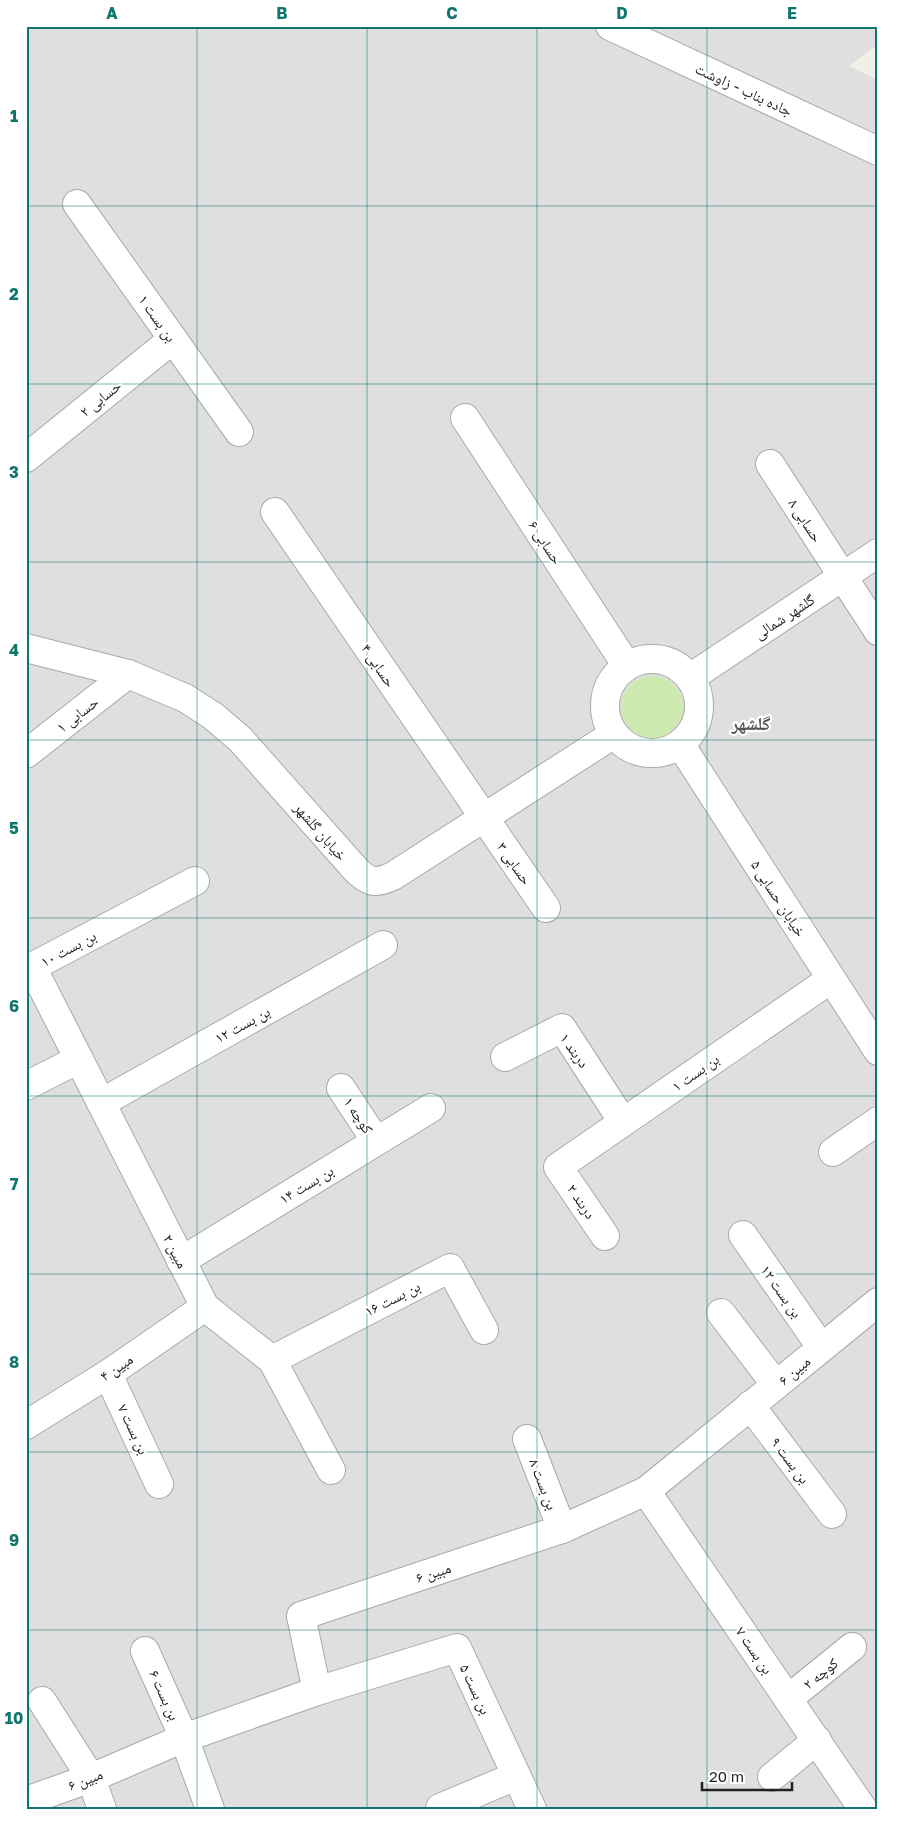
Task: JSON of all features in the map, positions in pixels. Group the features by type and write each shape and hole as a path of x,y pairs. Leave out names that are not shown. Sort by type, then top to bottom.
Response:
{"street":[{"name":"جاده بناب - زاوشت","path":"610,26 878,151"},
{"name":"بن بست ۱","path":"77,204 239,432"},
{"name":"حسابی ۲","path":"26,458 173,339"},
{"name":"حسابی ۶","path":"464,418 627,666"},
{"name":"حسابی ۸","path":"770,464 878,631"},
{"name":"حسابی ۴","path":"275,512 483,818"},
{"name":"گلشهر شمالی","path":"690,678 878,554"},
{"name":"خیابان گلشهر","path":"26,648 128,674 185,698 213,716 240,739 356,872 367,880 380,882 393,876 614,734"},
{"path":"640,660 661,660 680,668 690,678 697,691 700,706 697,721 690,734 680,744 666,752 652,754 637,752 624,744 614,734 607,720 605,704 608,689 616,676 627,666 640,660"},
{"name":"حسابی ۱","path":"26,754 128,674"},
{"name":"خیابان حسابی ۵","path":"680,744 878,1051"},
{"name":"حسابی ۳","path":"483,818 546,908"},
{"name":"بن بست ۱۰","path":"79,1059 32,967 195,881"},
{"name":"بن بست ۱۲","path":"101,1103 383,945"},
{"name":"بن بست ۱","path":"558,1167 831,978"},
{"name":"دربند ۱","path":"505,1057 562,1028 623,1122"},
{"path":"26,1086 79,1059"},
{"name":"مبین ۲","path":"79,1059 204,1307 272,1360 331,1470"},
{"name":"کوچه ۱","path":"341,1088 376,1142"},
{"name":"بن بست ۱۴","path":"181,1261 431,1108"},
{"path":"833,1152 878,1121"},
{"name":"دربند ۲","path":"558,1167 605,1236"},
{"name":"بن بست ۱۲","path":"743,1235 821,1347"},
{"name":"بن بست ۱۶","path":"272,1360 450,1268 484,1330"},
{"name":"مبین ۶","path":"26,1801 91,1778 184,1738 317,1691 301,1616 562,1530 646,1491 878,1302"},
{"name":"مبین ۴","path":"26,1425 108,1374 204,1307"},
{"path":"721,1313 776,1385"},
{"name":"بن بست ۷","path":"108,1374 159,1484"},
{"name":"بن بست ۹","path":"750,1406 832,1514"},
{"name":"بن بست ۸","path":"527,1438 562,1530"},
{"name":"بن بست ۷","path":"646,1491 863,1809"},
{"name":"کوچه ۲","path":"788,1699 852,1647"},
{"name":"بن بست ۵","path":"317,1691 457,1648 532,1809"},
{"name":"بن بست ۶","path":"145,1651 184,1738 210,1809"},
{"path":"42,1701 91,1778 102,1809"},
{"path":"772,1777 817,1740"},
{"path":"440,1808 516,1776"}],"shaded area":[{"path":"26,26 878,26 878,44 849,66 878,80 878,1809 26,1809"}],"green space":[{"path":"646,676 658,676 674,685 681,695 683,707 681,719 674,729 658,738 646,738 635,733 626,724 621,713 621,701 626,690 635,681"}],"district":[{"name":"گلشهر","path":"751,723"}]}
